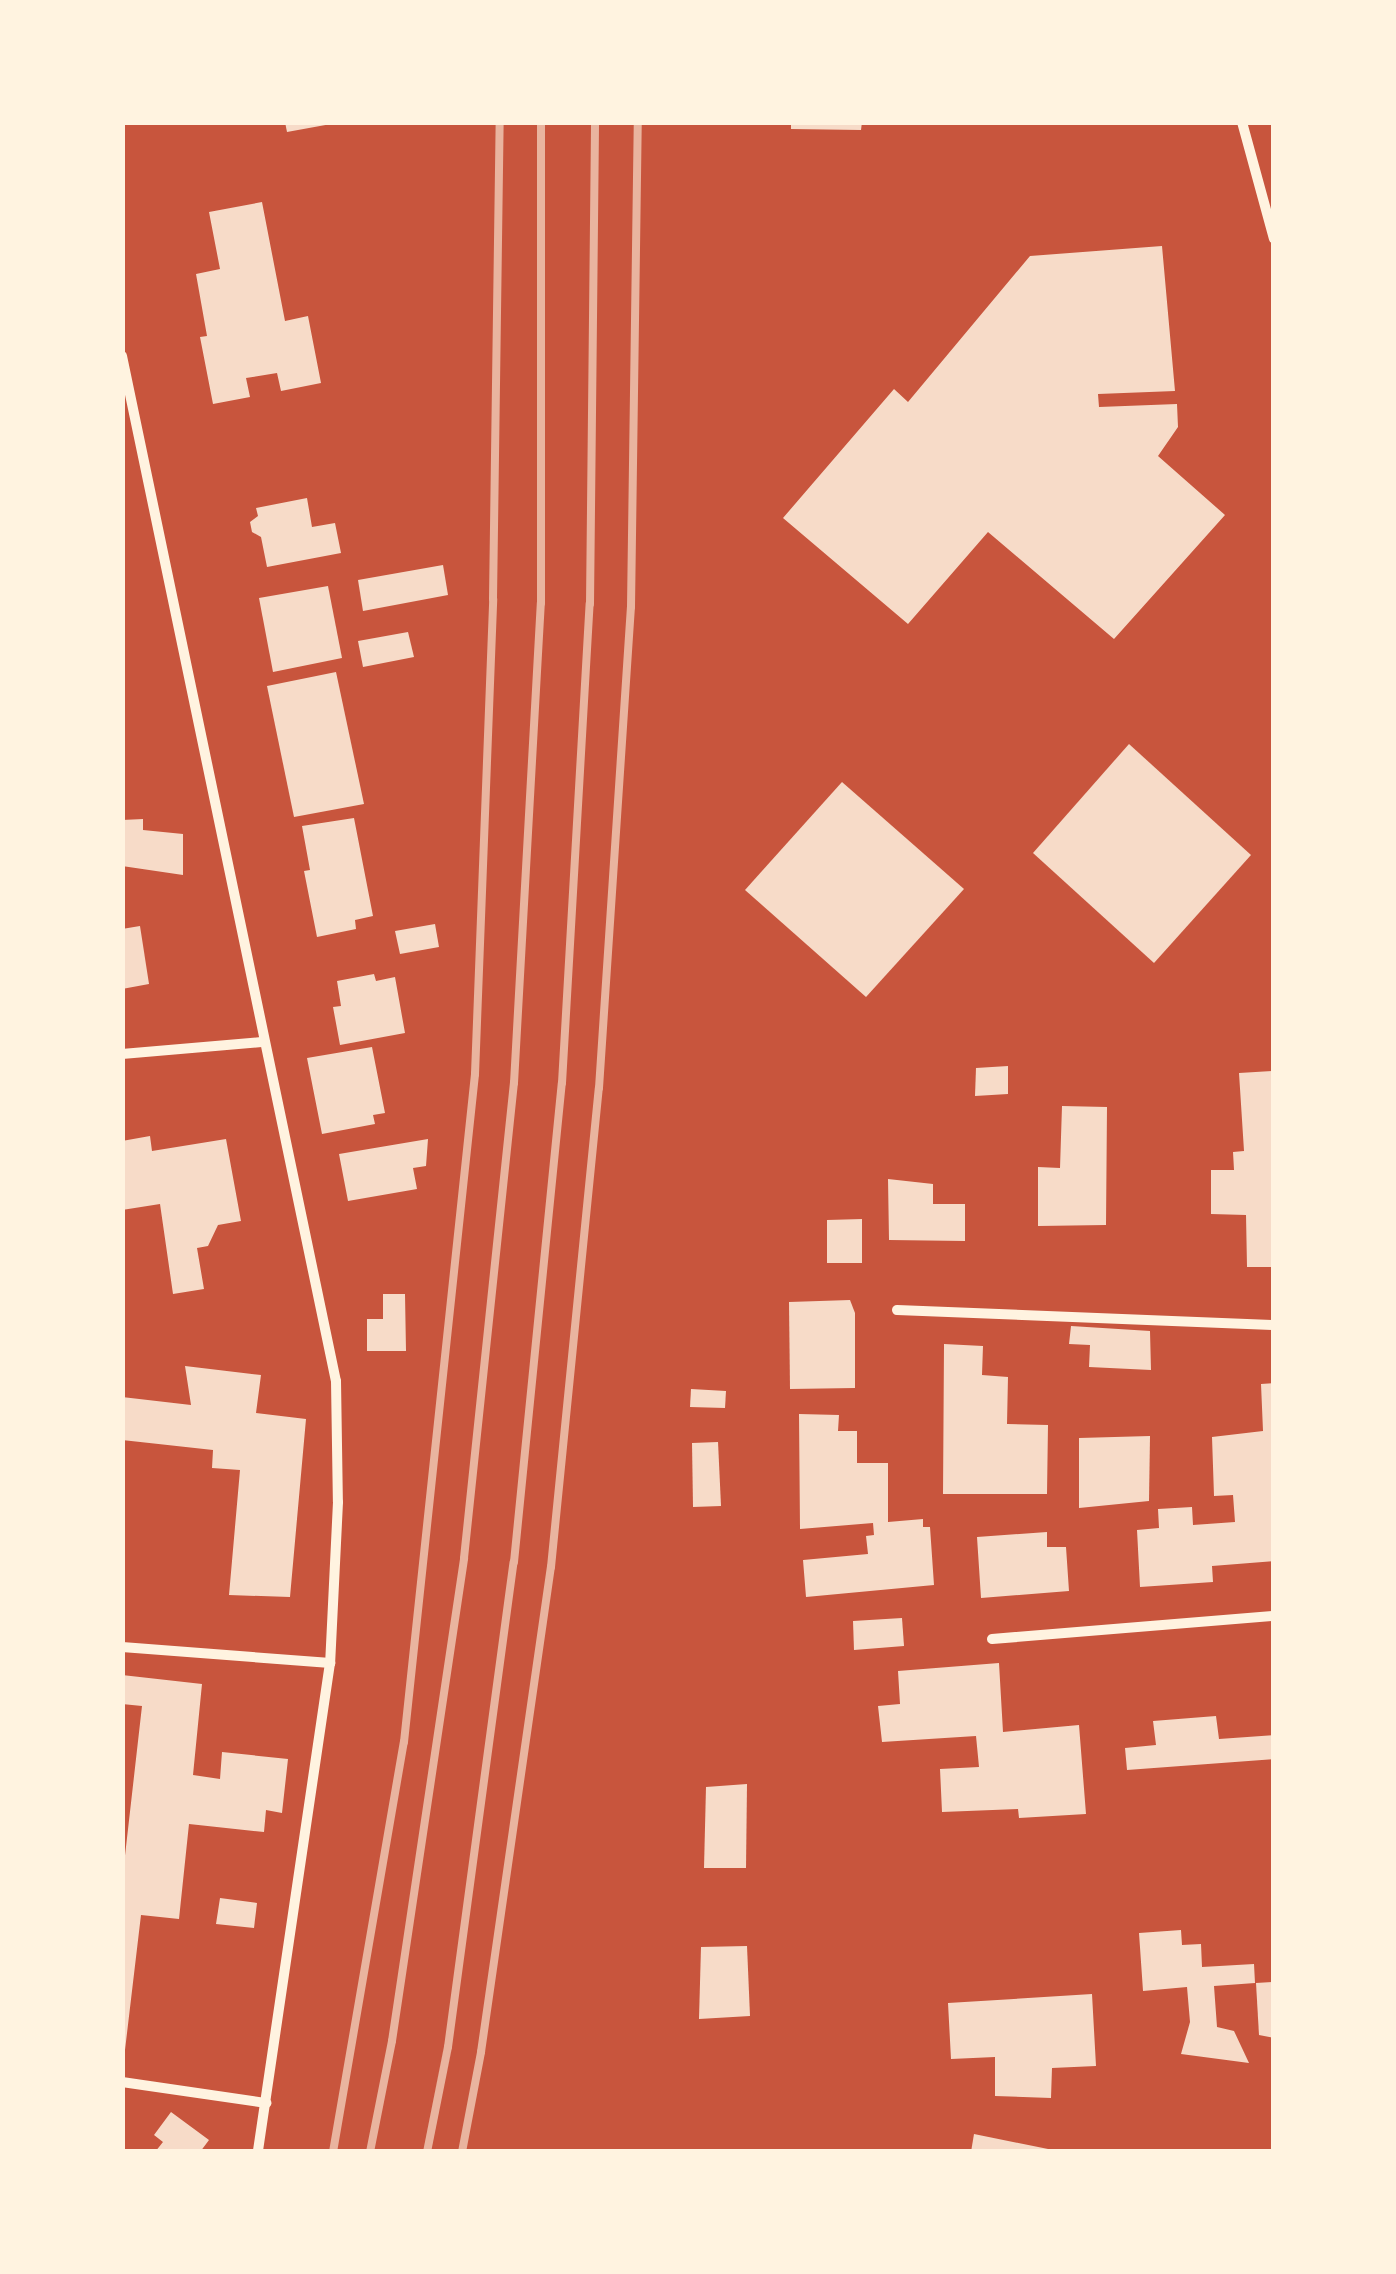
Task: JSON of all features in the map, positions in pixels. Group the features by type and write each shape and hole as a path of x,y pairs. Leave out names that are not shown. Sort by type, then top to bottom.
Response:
{"street":[{"path":"1242,122 1274,239"},
{"path":"122,356 262,1042 336,1381 338,1502 330,1663 258,2152"},
{"path":"122,1054 262,1042"},
{"path":"897,1310 1274,1325"},
{"path":"992,1639 1274,1616"},
{"path":"122,1648 330,1663"},
{"path":"122,2082 266,2103"}],"building":[{"path":"285,122 331,122 331,124 287,132"},
{"path":"791,122 862,122 861,130 791,129"},
{"path":"262,202 285,321 308,316 321,383 281,391 277,373 246,378 250,397 213,404 200,337 207,336 196,274 220,269 209,212"},
{"path":"1162,246 1175,391 1098,394 1099,407 1177,404 1178,427 1158,456 1225,515 1114,639 988,532 908,624 783,518 894,389 908,402 1030,256"},
{"path":"307,498 312,527 335,523 341,553 267,567 261,537 252,532 250,522 258,516 256,508"},
{"path":"443,565 448,595 363,611 358,580"},
{"path":"328,586 342,658 273,672 259,598"},
{"path":"408,632 414,657 363,667 358,641"},
{"path":"336,672 364,804 294,817 267,686"},
{"path":"1129,744 1251,855 1154,963 1033,853"},
{"path":"842,782 964,889 866,997 745,890"},
{"path":"354,818 373,916 355,920 356,929 317,937 304,871 310,870 302,826"},
{"path":"143,819 143,830 183,834 183,875 122,866 122,820"},
{"path":"435,924 439,947 400,954 395,931"},
{"path":"140,926 149,984 122,989 122,929"},
{"path":"374,974 376,981 395,977 405,1033 340,1045 333,1007 341,1006 337,981"},
{"path":"372,1047 385,1113 373,1115 375,1124 322,1134 307,1058"},
{"path":"1008,1066 1008,1094 975,1096 976,1068"},
{"path":"1274,1071 1274,1267 1247,1267 1246,1215 1211,1214 1211,1170 1234,1170 1233,1152 1244,1151 1239,1073"},
{"path":"1062,1106 1107,1107 1106,1225 1038,1226 1038,1167 1060,1168"},
{"path":"150,1136 152,1151 226,1139 241,1221 218,1225 208,1246 197,1248 204,1289 173,1294 160,1204 122,1210 122,1141"},
{"path":"428,1139 426,1166 413,1168 417,1189 348,1201 339,1154"},
{"path":"888,1179 933,1184 933,1204 965,1204 965,1241 889,1240"},
{"path":"862,1219 862,1263 827,1263 827,1220"},
{"path":"383,1294 405,1294 406,1351 367,1351 367,1319 383,1319"},
{"path":"850,1300 855,1313 855,1388 790,1389 789,1302"},
{"path":"1071,1326 1150,1331 1151,1370 1089,1367 1090,1345 1069,1344"},
{"path":"944,1344 983,1346 982,1375 1008,1377 1007,1424 1048,1425 1047,1494 943,1494"},
{"path":"185,1366 261,1375 256,1413 306,1419 290,1597 229,1595 240,1470 212,1468 213,1450 122,1440 122,1397 191,1405"},
{"path":"1274,1383 1274,1561 1212,1566 1213,1582 1140,1587 1137,1530 1159,1528 1158,1509 1192,1507 1193,1525 1235,1522 1233,1495 1214,1496 1212,1437 1263,1431 1261,1384"},
{"path":"691,1389 726,1391 725,1408 690,1407"},
{"path":"799,1414 839,1415 838,1431 857,1431 857,1463 888,1463 888,1522 923,1519 923,1527 930,1527 934,1585 806,1597 803,1560 868,1554 866,1536 874,1535 873,1523 800,1529"},
{"path":"1150,1436 1149,1501 1079,1508 1079,1438"},
{"path":"718,1442 721,1506 693,1507 692,1443"},
{"path":"1047,1532 1047,1547 1066,1547 1069,1591 981,1598 977,1537"},
{"path":"902,1618 904,1646 854,1650 853,1621"},
{"path":"999,1663 1003,1732 1079,1725 1086,1814 1019,1818 1018,1809 942,1812 940,1769 979,1767 976,1736 882,1742 878,1706 900,1704 898,1671"},
{"path":"122,1675 202,1684 193,1775 220,1779 222,1752 288,1759 282,1813 266,1810 264,1832 189,1824 179,1919 141,1915 125,2050 122,1882 142,1706 122,1704"},
{"path":"1216,1716 1219,1739 1274,1735 1274,1759 1127,1770 1125,1748 1156,1745 1153,1721"},
{"path":"747,1784 746,1868 704,1868 706,1787"},
{"path":"220,1898 257,1903 254,1928 216,1924"},
{"path":"1181,1930 1182,1945 1201,1944 1202,1967 1254,1964 1255,1983 1214,1986 1217,2027 1234,2031 1249,2063 1181,2054 1190,2022 1187,1987 1143,1991 1139,1933"},
{"path":"747,1946 750,2016 699,2019 701,1947"},
{"path":"1274,1982 1274,2038 1259,2035 1256,1983"},
{"path":"1092,1994 1096,2066 1052,2068 1051,2098 995,2096 995,2057 951,2059 948,2003"},
{"path":"171,2112 209,2140 200,2152 155,2152 163,2142 154,2135"},
{"path":"974,2134 1053,2150 1053,2152 971,2152"}],"railway":[{"path":"333,2152 404,1742 475,1074 493,599 500,122"},
{"path":"370,2152 392,2041 464,1558 514,1083 541,603 541,122"},
{"path":"427,2152 448,2047 514,1562 562,1083 590,604 595,122"},
{"path":"462,2152 481,2052 551,1567 599,1088 631,607 638,122"}]}
